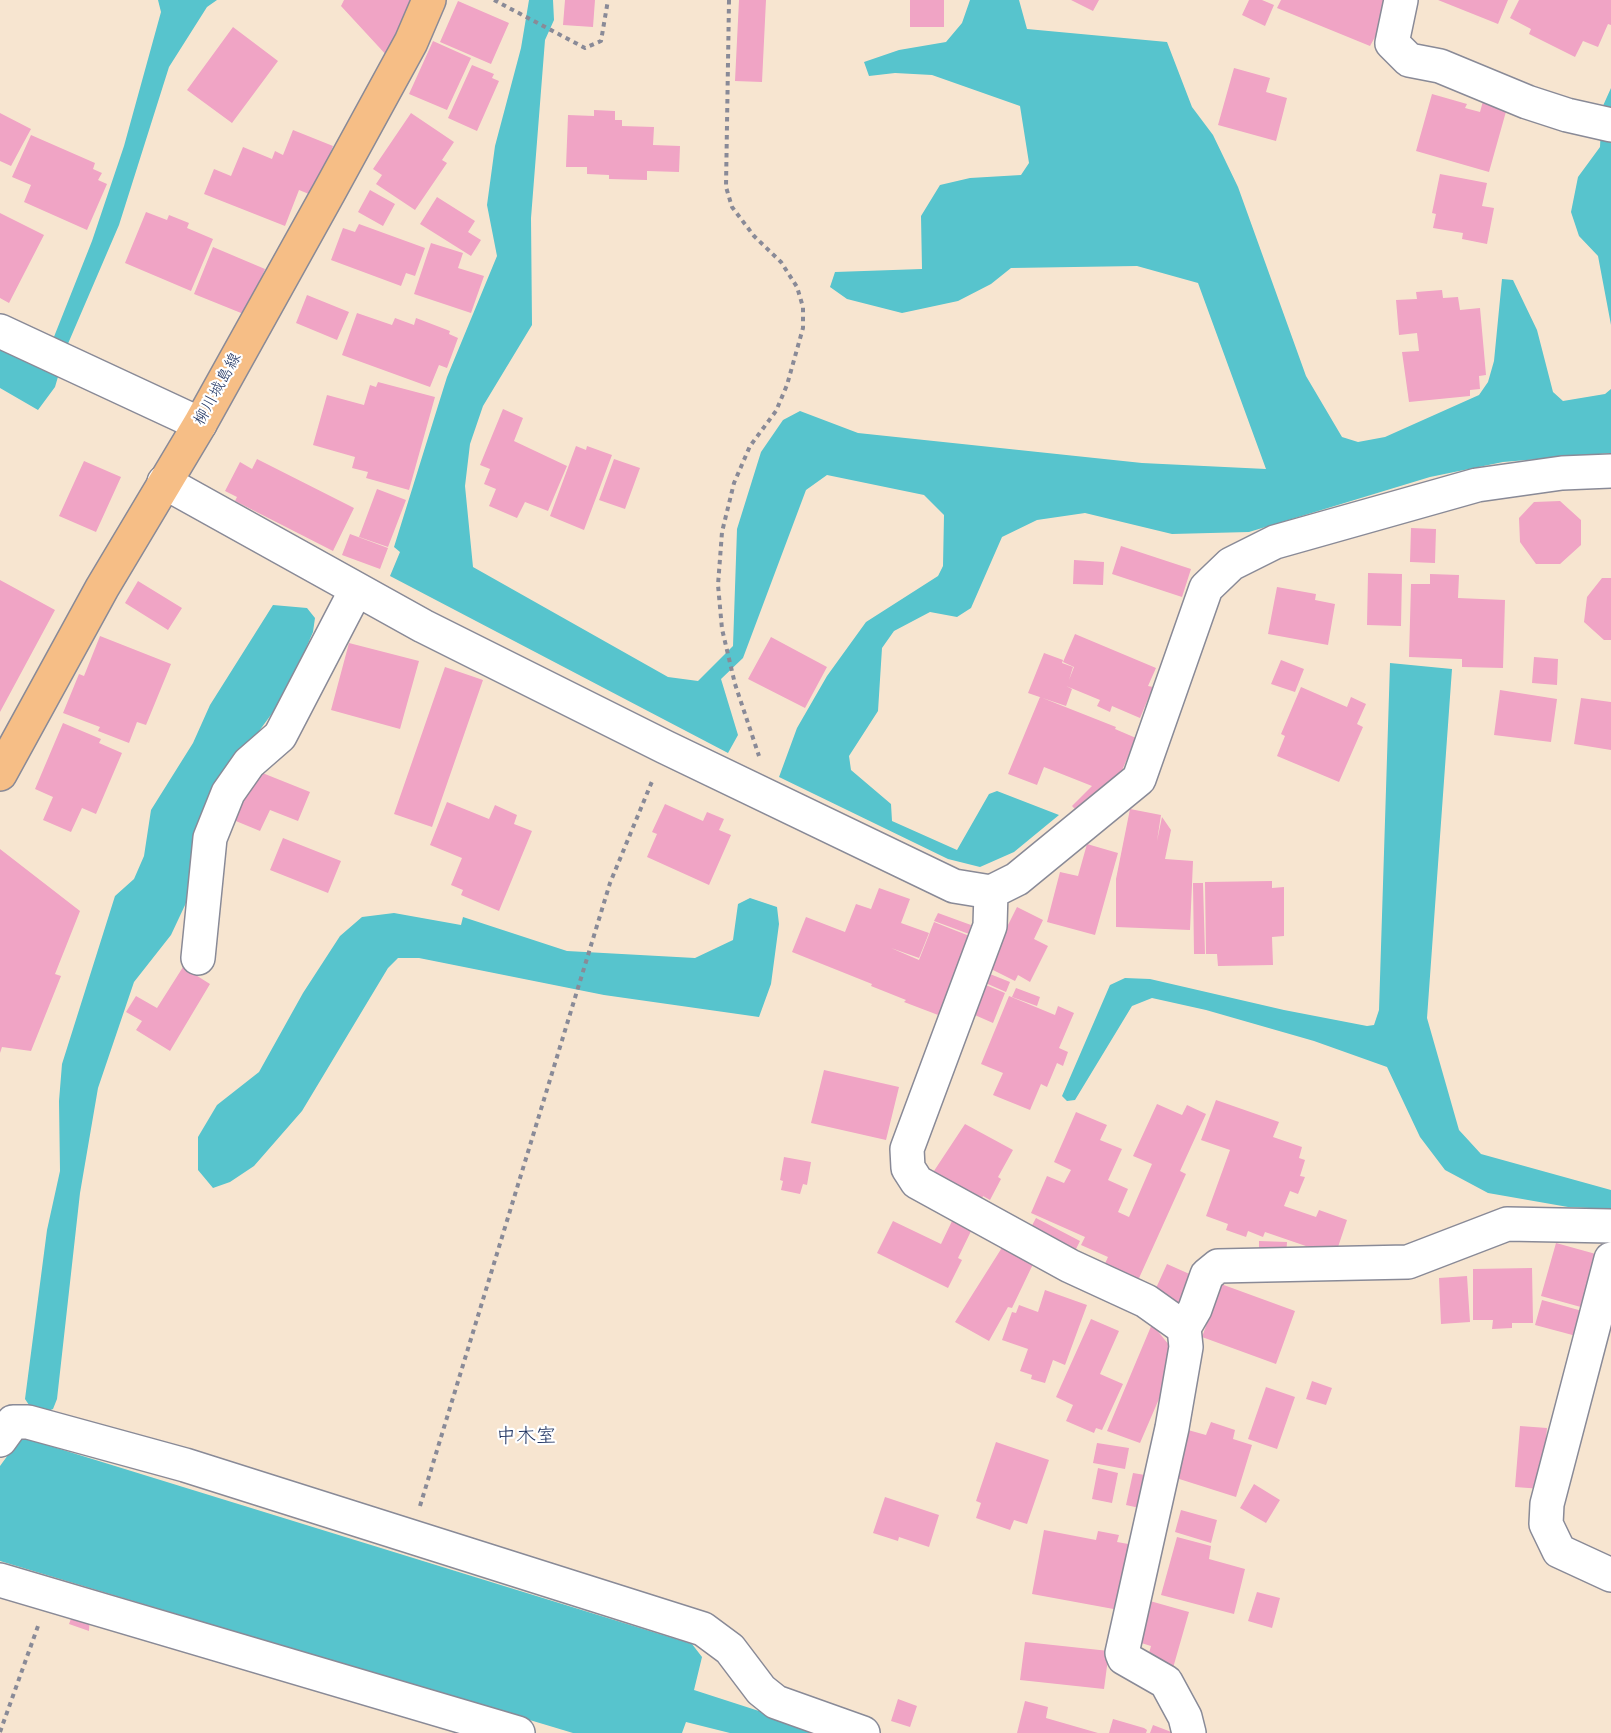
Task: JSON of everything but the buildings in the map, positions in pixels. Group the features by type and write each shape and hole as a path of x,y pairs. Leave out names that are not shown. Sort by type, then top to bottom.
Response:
{"main road":[{"name":"柳川城島線","path":"0,774 102,588 200,424 405,52 429,0"}],"street":[{"path":"1401,0 1392,43 1408,60 1440,66 1557,112 1611,124"},
{"path":"0,332 200,424"},
{"path":"164,483 423,626 745,787 954,886 991,892 1017,879 1139,779 1206,588 1231,564 1275,542 1477,486 1562,473 1611,471"},
{"path":"198,958 210,838 228,793 249,763 280,736 356,590"},
{"path":"991,892 990,926 907,1149 908,1168 917,1182 1070,1266 1146,1301 1184,1328"},
{"path":"1189,1733 1185,1717 1166,1682 1124,1658 1122,1653 1168,1449 1186,1347 1184,1328 1195,1309 1207,1275 1218,1266 1407,1262 1507,1224 1611,1226"},
{"path":"1611,1259 1547,1503 1546,1524 1559,1551 1611,1575"},
{"path":"0,1440 13,1422 28,1422 185,1465 703,1629 730,1649 761,1690 776,1702 863,1733"},
{"path":"0,1580 518,1733"}],"path":[{"path":"494,0 585,48 601,41 609,0"},
{"path":"729,0 726,187 732,207 754,236 781,262 797,286 803,317 803,328 787,385 776,411 750,446 734,483 722,532 718,585 722,629 735,684 760,753 745,787"},
{"path":"411,1536 610,884 665,747"},
{"path":"0,1732 49,1594"}],"water":[{"path":"158,0 217,0 207,7 169,67 119,225 67,346 55,387 38,410 0,388 0,349 42,367 92,241 124,146 161,12"},
{"path":"529,0 553,0 554,20 545,40 531,218 532,325 483,406 470,444 465,486 473,567 668,677 698,681 733,646 737,529 761,452 783,420 800,411 858,433 1142,463 1266,469 1198,283 1137,266 1011,268 991,284 958,301 902,313 847,299 830,287 835,272 922,269 921,216 940,185 970,178 1021,175 1029,163 1020,106 932,75 895,73 869,76 864,62 899,50 946,42 962,23 970,0 1019,0 1027,29 1167,42 1192,107 1213,135 1238,187 1306,376 1342,437 1358,442 1385,437 1479,395 1488,382 1494,361 1502,279 1513,280 1537,330 1553,392 1563,401 1605,394 1611,389 1611,453 1503,462 1430,477 1249,532 1172,534 1085,513 1037,520 1002,537 971,608 957,617 930,612 894,631 882,648 878,711 849,756 851,770 891,804 892,821 957,850 989,794 997,791 1059,815 1014,852 980,867 948,859 779,777 797,728 827,676 866,622 938,576 943,566 944,515 924,495 827,475 806,490 743,658 721,679 738,735 728,753 390,576 400,552 394,547 447,377 497,256 487,205 495,146 521,48"},
{"path":"1611,88 1611,325 1598,256 1579,236 1571,212 1578,177 1600,147 1602,108"},
{"path":"273,605 307,608 315,618 313,632 287,693 251,742 198,836 186,903 171,935 134,982 98,1088 80,1193 57,1399 53,1409 48,1411 29,1405 25,1399 47,1230 60,1171 59,1101 62,1064 115,896 134,879 144,856 151,810 193,743 210,705"},
{"path":"1390,663 1452,669 1427,1018 1459,1130 1481,1154 1611,1190 1611,1209 1568,1207 1488,1193 1445,1170 1420,1137 1387,1067 1314,1041 1206,1010 1152,998 1132,1006 1075,1100 1067,1101 1062,1096 1110,985 1125,978 1150,979 1284,1010 1367,1026 1374,1025 1379,1010"},
{"path":"750,898 777,907 779,924 771,984 759,1017 604,995 419,958 398,958 388,968 302,1111 254,1166 230,1182 213,1188 198,1170 198,1137 217,1105 259,1072 303,993 340,936 362,917 394,913 461,925 463,917 567,951 695,958 733,940 738,904"},
{"path":"21,1437 692,1644 702,1657 694,1690 827,1733 730,1733 686,1722 682,1733 573,1733 0,1561 0,1466"}],"district":[{"name":"中木室","path":"526,1439"}]}
